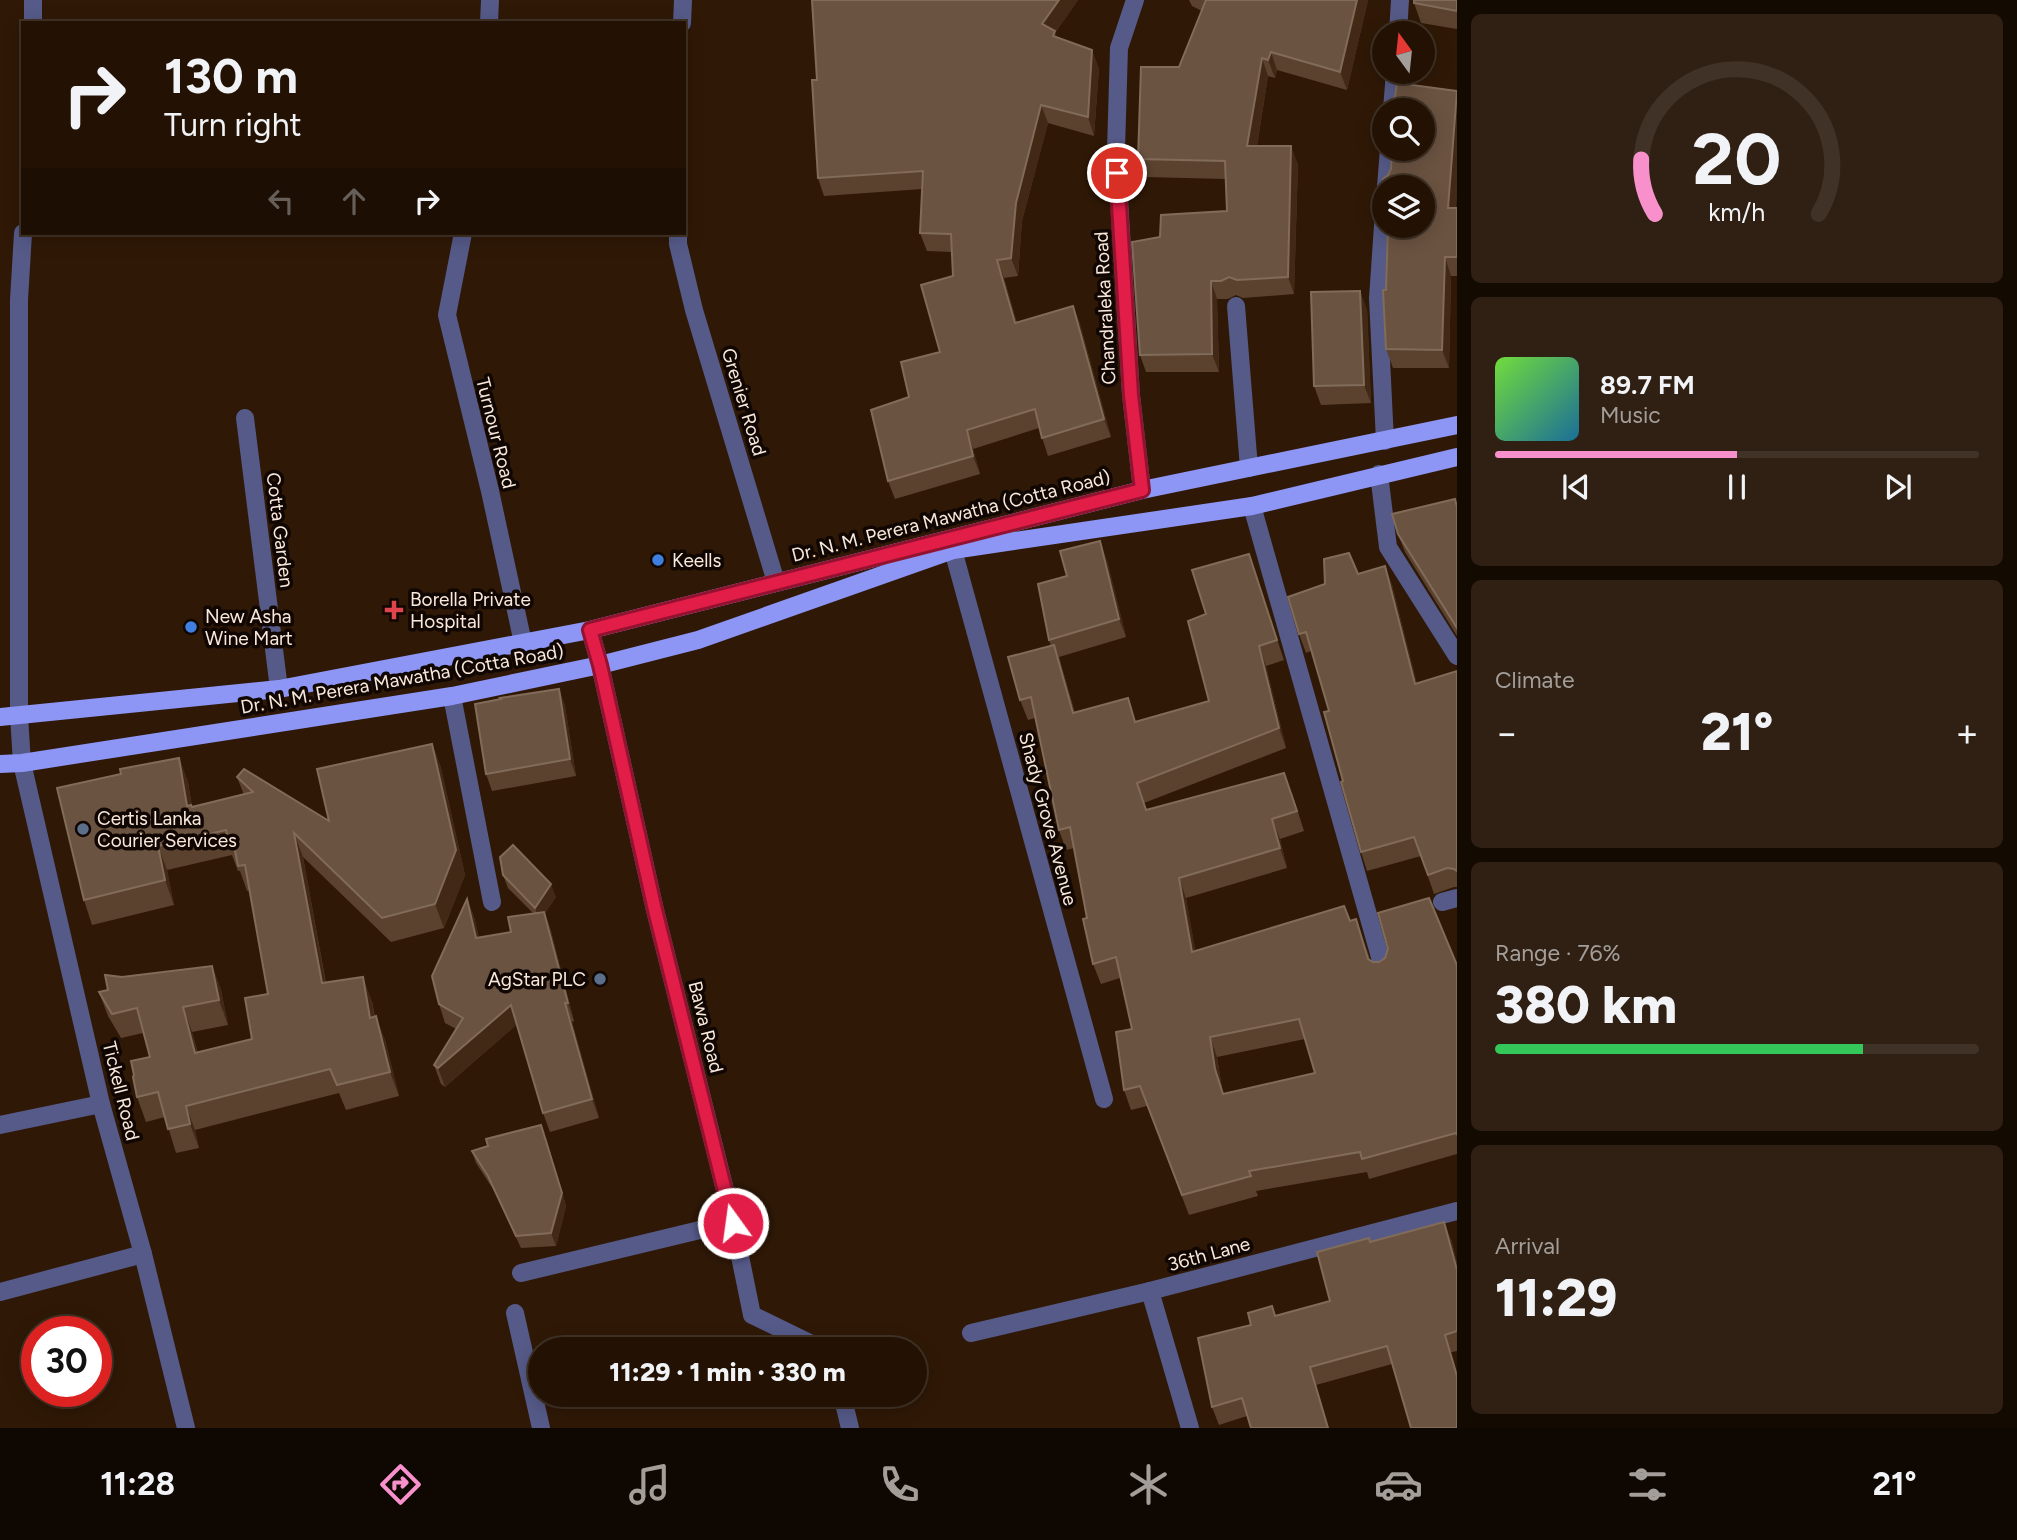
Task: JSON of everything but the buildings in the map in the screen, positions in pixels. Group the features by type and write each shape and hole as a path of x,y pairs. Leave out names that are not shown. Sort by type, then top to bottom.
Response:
{"main road":[{"name":"Dr. N. M. Perera Mawatha (Cotta Road)","path":"0,717 279,689 590,630 1142,490 1457,425"},
{"name":"Dr. N. M. Perera Mawatha (Cotta Road)","path":"0,764 22,763 452,696 600,665 698,640 953,550 1252,506 1457,457"}],"street":[{"path":"33,0 33,21"},
{"path":"489,21 490,0"},
{"path":"682,21 683,0"},
{"name":"Chandraleka Road","path":"1135,0 1119,48 1116,150 1131,395 1142,490"},
{"path":"1399,21 1400,0"},
{"name":"Tickell Road","path":"23,235 19,300 19,716 22,763 102,1104 186,1428"},
{"name":"Turnour Road","path":"463,235 447,315 490,491 523,643"},
{"name":"Grenier Road","path":"678,235 694,310 776,582"},
{"path":"1382,238 1378,298 1385,441"},
{"path":"1236,306 1249,468"},
{"name":"Cotta Garden","path":"245,418 279,689"},
{"path":"1379,474 1388,547 1457,656"},
{"path":"1252,506 1384,971"},
{"name":"Shady Grove Avenue","path":"953,550 1104,1099"},
{"name":"Bawa Road","path":"590,630 655,910 733,1223 752,1315 797,1337"},
{"path":"452,696 492,902"},
{"path":"0,1125 102,1104"},
{"name":"36th Lane","path":"971,1333 1150,1292 1457,1211"},
{"path":"521,1273 733,1223"},
{"path":"0,1292 143,1254"},
{"path":"1150,1292 1190,1428"},
{"path":"515,1313 541,1428"},
{"path":"845,1407 850,1428"}],"place":[{"name":"Keells","path":"658,560"},
{"name":"Borella Private Hospital","path":"394,610"},
{"name":"New Asha Wine Mart","path":"191,627"},
{"name":"Certis Lanka Courier Services","path":"83,829"},
{"name":"AgStar PLC","path":"600,979"}],"route":[{"path":"733,1223 655,910 590,630 1142,490 1131,395 1117,173"}]}
